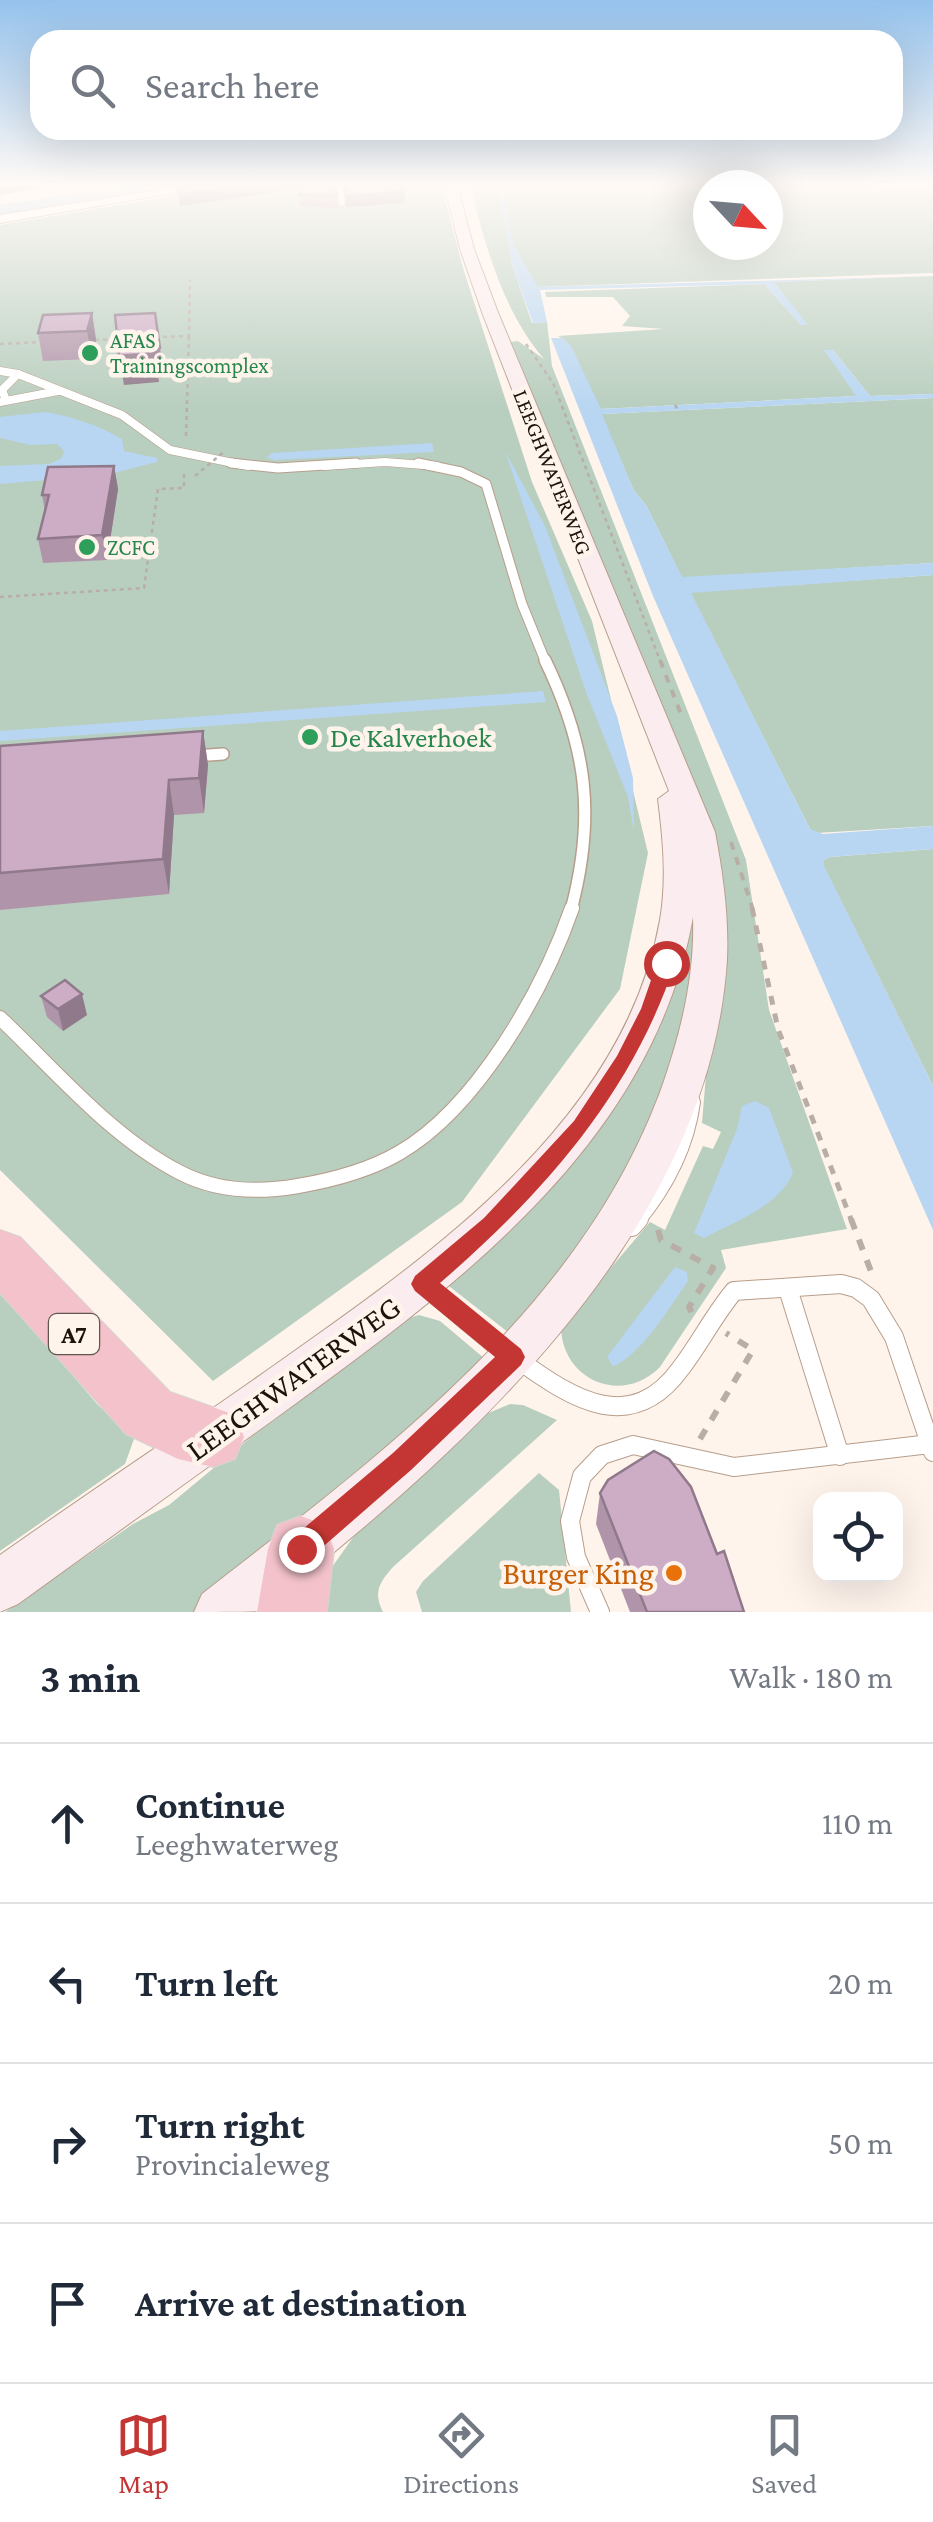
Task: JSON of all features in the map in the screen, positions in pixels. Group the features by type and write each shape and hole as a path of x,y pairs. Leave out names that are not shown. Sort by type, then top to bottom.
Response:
{"highway":[{"name":"A7","path":"0,1254 148,1413 178,1430 213,1437"}],"main road":[{"name":"LEEGHWATERWEG","path":"296,1580 402,1462 512,1357 574,1288 642,1174 676,1102 708,976 707,870 687,794 667,756 471,259"},
{"name":"LEEGHWATERWEG","path":"0,1586 423,1284 492,1225 581,1126 624,1060 650,1009 676,929 680,886 678,822 667,756"},
{"path":"220,1612 296,1580"}],"lane":[{"path":"0,371 18,374 122,415 170,450 185,455 269,468 424,462 456,467 486,484 528,622 573,722 586,834 570,915 539,985 504,1046 456,1106 419,1140 366,1168 300,1186 243,1190 206,1183 174,1170 124,1132 0,1018"},
{"path":"18,374 2,390 3,401 58,391"},
{"path":"186,757 224,754"},
{"path":"423,1284 551,1386 580,1400 608,1407 632,1406 659,1396 734,1292 746,1287 788,1289 838,1284 856,1288 877,1304 888,1324 931,1448 734,1467 633,1444 616,1446 597,1456 581,1474 572,1495 573,1548 600,1612"},
{"path":"788,1289 840,1456"}],"path":[{"path":"0,597 144,588 158,489 184,488 190,280"},
{"path":"151,338 189,336"},
{"path":"94,340 132,338"},
{"path":"0,344 38,342"},
{"path":"675,405 679,412"},
{"path":"184,476 195,476 225,451"}],"green space":[{"name":"De Kalverhoek","path":"0,259 461,259 532,482 592,621 648,853 620,989 462,1202 213,1381 0,1170"},
{"path":"491,259 511,259 532,323 547,322 552,366 746,860 769,1010 847,1229 721,1250 726,1268 660,1367 645,1379 628,1385 596,1381 582,1373 571,1361 561,1326 650,1222 665,1230 703,1146 713,1149 721,1132 702,1123 720,907 510,342 518,341 544,359 518,321"},
{"path":"521,259 933,259 933,273 537,287"},
{"path":"933,276 933,394 870,396 833,350 826,350 857,396 600,409 558,336 664,329 622,326 630,316 613,297 546,297 545,292 764,284 801,325 807,325 773,282"},
{"path":"933,398 933,563 682,578 646,505 634,491 601,414"},
{"path":"933,575 933,826 816,833 810,829 690,592"},
{"path":"933,849 933,1086 824,867 824,860"},
{"path":"689,904 700,927 676,1074 601,1224 513,1336 445,1283 560,1171"},
{"path":"0,1290 97,1404 134,1439 125,1464 0,1551"},
{"path":"419,1315 440,1321 491,1364 205,1612 5,1612 133,1524 169,1505 388,1324"},
{"path":"510,1404 523,1405 557,1420 393,1567 379,1588 383,1612 324,1612 325,1577 359,1529 474,1419"},
{"path":"539,1473 559,1490 571,1612 422,1612 416,1592 423,1581"}],"water":[{"path":"511,259 522,259 538,287 933,276 774,282 808,325 801,325 764,284 540,290 547,322 533,323"},
{"path":"551,338 563,338 571,346 601,409 856,396 824,350 833,350 870,396 933,394 933,398 602,414 634,491 646,505 682,577 933,563 933,575 691,593 810,829 823,834 933,826 933,849 830,857 824,860 824,866 933,1086 933,1230 653,596"},
{"path":"45,412 104,430 122,439 124,451 157,458 157,462 106,475 0,484 0,466 49,464 62,458 64,451 57,444 31,445 0,438 0,417"},
{"path":"432,443 434,452 273,460 267,457 272,453"},
{"path":"505,451 545,526 617,716 633,778 634,832 628,797 586,692"},
{"path":"543,691 546,702 0,741 0,731"},
{"path":"755,1101 769,1108 793,1173 766,1204 704,1238 694,1233 737,1129 742,1106"},
{"path":"675,1267 687,1272 688,1281 644,1342 613,1366 607,1357"}],"building":[{"path":"92,313 87,331 38,333 43,315"},
{"path":"155,313 160,348 155,348 155,353 119,356 115,315"},
{"path":"114,466 102,535 38,539 49,495 42,495 48,467"},
{"path":"203,731 199,778 169,780 163,859 0,873 0,746"},
{"path":"65,980 82,994 58,1009 41,996"},
{"path":"654,1451 669,1459 691,1487 717,1554 724,1551 744,1612 647,1612 600,1493 608,1480"}],"place":[{"name":"AFAS Trainingscomplex","path":"90,353"},
{"name":"ZCFC","path":"87,547"},
{"name":"De Kalverhoek","path":"310,737"},
{"name":"Burger King","path":"674,1573"}],"route":[{"path":"301,1549 402,1462 512,1357 423,1284 492,1225 581,1126 624,1060 650,1009 666,963"}]}
